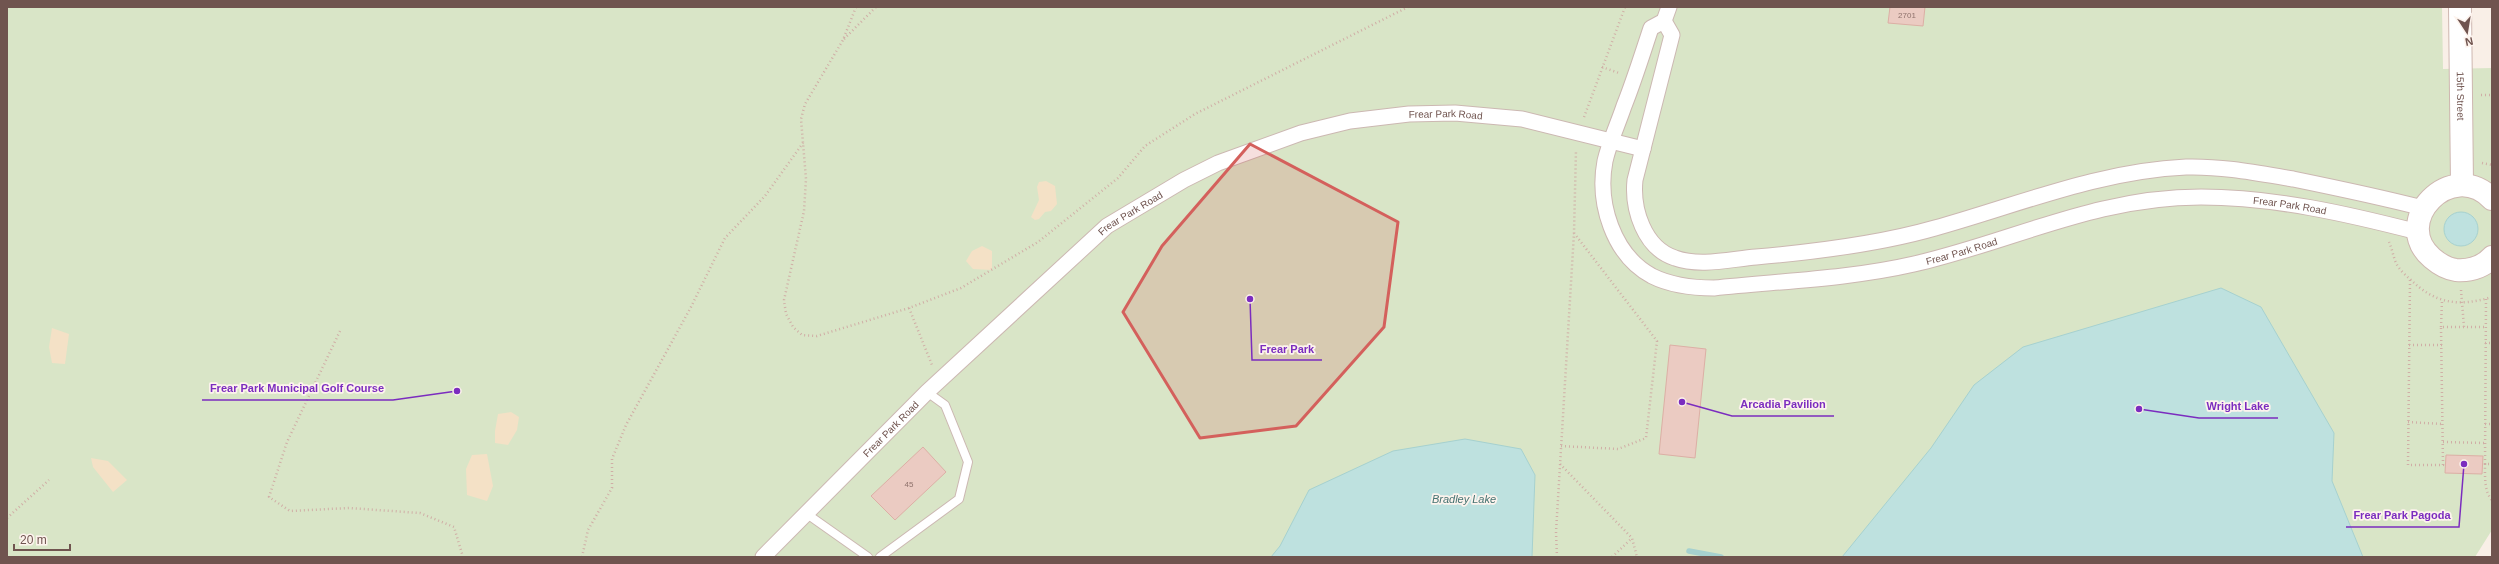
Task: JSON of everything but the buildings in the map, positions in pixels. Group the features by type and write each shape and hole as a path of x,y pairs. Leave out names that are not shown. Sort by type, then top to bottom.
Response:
{"street":[{"path":"1669,7 1664,22 1672,35 1643,149 1633,196 1641,224 1660,250 1676,259 1694,262 1769,256 1898,238 2085,182 2186,167 2249,171 2365,193 2423,208"},
{"name":"15th Street","path":"2460,7 2462,185"},
{"name":"Frear Park Road","path":"1664,22 1651,28 1605,162 1606,211 1613,232 1624,252 1650,275 1668,282 1700,288 1876,271 1913,265 2081,213 2155,200 2201,197 2293,205 2366,218 2418,232"},
{"name":"Frear Park Road","path":"763,557 927,392 1107,226 1184,180 1218,163 1270,143 1350,121 1409,114 1455,113 1522,120 1643,149"},
{"path":"2492,199 2475,188 2462,185 2439,191 2423,208 2418,232 2422,244 2429,256 2439,264 2451,269 2464,270 2477,268 2492,257"}],"lane":[{"path":"880,557 959,499 968,462 945,406 927,392"},
{"path":"807,514 868,557"}],"path":[{"path":"856,7 843,40 826,66 805,104 802,119 806,179 804,211 784,300 786,314 793,327 802,335 817,336 909,308 960,288 1038,242 1118,178 1145,146 1195,114 1408,7"},
{"path":"843,40 876,7"},
{"path":"1584,120 1625,7"},
{"path":"2480,95 2492,95"},
{"path":"582,557 588,530 612,488 612,459 626,425 690,309 725,238 765,196 803,142"},
{"path":"1557,557 1560,464 1574,233 1576,150"},
{"path":"2482,164 2492,165"},
{"path":"1561,446 1618,449 1646,438 1657,341 1574,233"},
{"path":"2387,236 2396,263 2410,280 2430,296 2442,301 2463,302 2492,297"},
{"path":"2410,280 2408,465 2443,465 2442,301"},
{"path":"2460,288 2463,302 2464,327"},
{"path":"2486,299 2485,479 2489,497 2492,500"},
{"path":"909,308 935,372"},
{"path":"2441,327 2486,327"},
{"path":"340,331 287,442 269,497 290,511 349,508 420,513 454,527 463,557"},
{"path":"2485,343 2492,343"},
{"path":"2410,345 2442,345"},
{"path":"2408,422 2443,424"},
{"path":"2485,424 2492,424"},
{"path":"2443,442 2485,443"},
{"path":"1560,464 1632,538 1637,557"},
{"path":"2485,464 2492,464"},
{"path":"7,518 49,480"},
{"path":"1612,557 1632,538"}],"highlighted area":[{"path":"1250,144 1398,222 1384,327 1296,426 1200,438 1123,312 1162,246"}],"green space":[{"path":"7,7 2442,7 2443,69 2492,68 2492,530 2475,557 7,557"}],"sand":[{"path":"1046,181 1055,186 1057,204 1051,211 1045,212 1039,219 1035,220 1031,217 1039,200 1037,187 1039,182"},
{"path":"982,246 992,251 992,270 973,269 966,261 972,251"},
{"path":"52,328 69,334 65,364 52,363 49,347"},
{"path":"511,412 519,417 517,430 508,445 495,443 495,431 498,414"},
{"path":"487,454 493,486 487,501 467,495 466,469 472,455"},
{"path":"91,458 108,461 127,480 113,492 93,467"}],"water":[{"path":"2461,212 2473,217 2478,229 2473,241 2461,246 2449,241 2444,229 2449,217"},
{"path":"2221,288 2261,307 2334,433 2332,481 2363,557 1842,557 1931,448 1974,385 2023,347"},
{"name":"Bradley Lake","path":"1465,439 1521,449 1535,475 1532,557 1271,557 1280,546 1309,490 1393,451"}],"waterway":[{"path":"1689,551 1721,557"}],"place":[{"name":"Frear Park","path":"1250,299"},
{"name":"Frear Park Municipal Golf Course","path":"457,391"},
{"name":"Arcadia Pavilion","path":"1682,402"},
{"name":"Wright Lake","path":"2139,409"},
{"name":"Frear Park Pagoda","path":"2464,464"}]}
